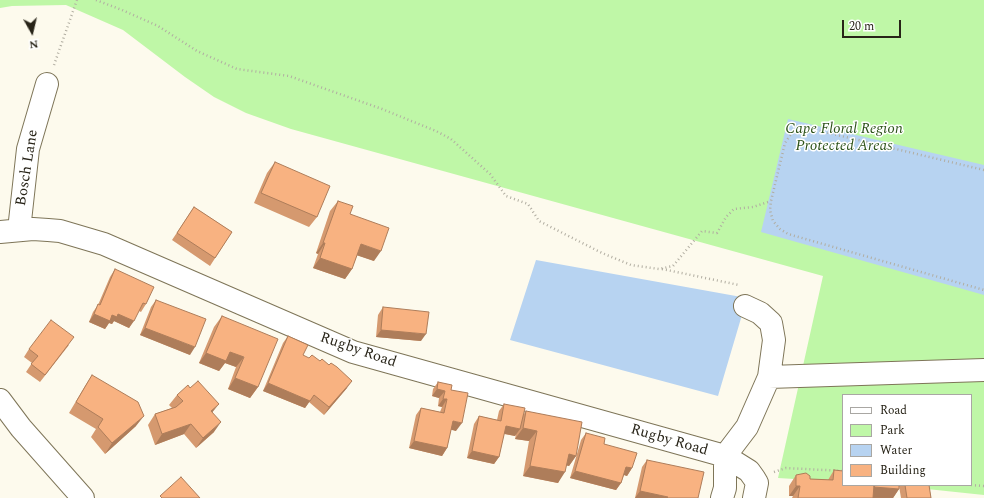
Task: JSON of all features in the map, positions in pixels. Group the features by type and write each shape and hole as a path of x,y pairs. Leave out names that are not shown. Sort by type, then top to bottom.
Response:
{"street":[{"name":"Bosch Lane","path":"9,231 28,149 47,84"},
{"name":"Rugby Road","path":"9,231 33,229 60,231 104,244 353,352 725,456 749,471 754,488"},
{"path":"722,498 725,488 725,456 747,427 769,377 774,340 771,323 760,313 745,306"},
{"path":"769,377 984,370"},
{"path":"0,400 21,428 83,498"}],"path":[{"path":"47,84 77,0"},
{"path":"96,0 158,26 197,51 237,69 289,76 382,109 436,131 451,140 490,174 506,196 528,204 539,220 602,253 631,265 660,269 749,288 753,298 745,306"},
{"path":"984,170 812,129 802,129 791,134 785,143 770,210 773,221 780,229 788,234 984,290"},
{"path":"660,269 673,266 702,230 716,234 726,217 734,209 753,207 771,201"},
{"path":"754,488 786,468 842,471"},
{"path":"972,485 984,486"}],"green space":[{"name":"Cape Floral Region Protected Areas","path":"0,0 984,0 984,495 898,486 972,486 972,394 842,394 842,482 778,478 823,276 291,129 246,113 214,97 123,30 66,5 12,6 0,8"}],"water":[{"path":"788,119 984,165 984,295 761,232"},
{"path":"536,260 747,298 718,396 510,340"}],"building":[{"path":"275,162 330,186 317,217 261,193"},
{"path":"338,201 353,206 350,214 389,228 381,251 361,244 352,269 320,258 325,243 323,243"},
{"path":"194,207 232,232 215,258 177,233"},
{"path":"115,269 154,287 146,304 143,303 134,321 118,314 117,317 112,315 110,321 94,314 98,304 100,305"},
{"path":"156,300 206,319 195,347 145,328"},
{"path":"383,307 429,312 426,334 381,330"},
{"path":"222,316 278,339 258,387 235,378 244,357 230,352 226,361 206,353"},
{"path":"51,320 74,337 45,375 31,364 38,356 29,349"},
{"path":"288,336 308,345 303,355 309,358 312,355 320,361 322,359 329,365 331,363 352,381 329,407 314,395 310,401 268,383"},
{"path":"92,375 138,402 144,416 112,443 98,427 103,419 76,402"},
{"path":"198,381 219,404 211,411 221,422 203,438 191,424 162,434 155,414 176,407 183,401 177,395 188,385 190,388"},
{"path":"438,382 452,385 451,390 468,393 462,423 453,421 447,448 414,441 421,408 444,413 447,399 443,399 445,391 437,389"},
{"path":"504,404 525,408 520,429 506,426 499,457 472,451 479,416 501,421"},
{"path":"526,411 582,422 576,456 569,454 565,472 530,466 537,431 523,428"},
{"path":"586,433 605,438 604,444 637,453 632,468 626,467 621,483 575,471"},
{"path":"647,460 704,472 698,498 667,498 668,497 640,491"},
{"path":"834,470 842,471 842,486 874,486 873,498 798,498 800,486 796,486 796,475 806,473 810,476 810,479 833,480"},
{"path":"181,477 200,498 162,498 160,496"},
{"path":"899,486 899,489 874,487"},
{"path":"905,486 929,486 931,498 907,498"}]}
